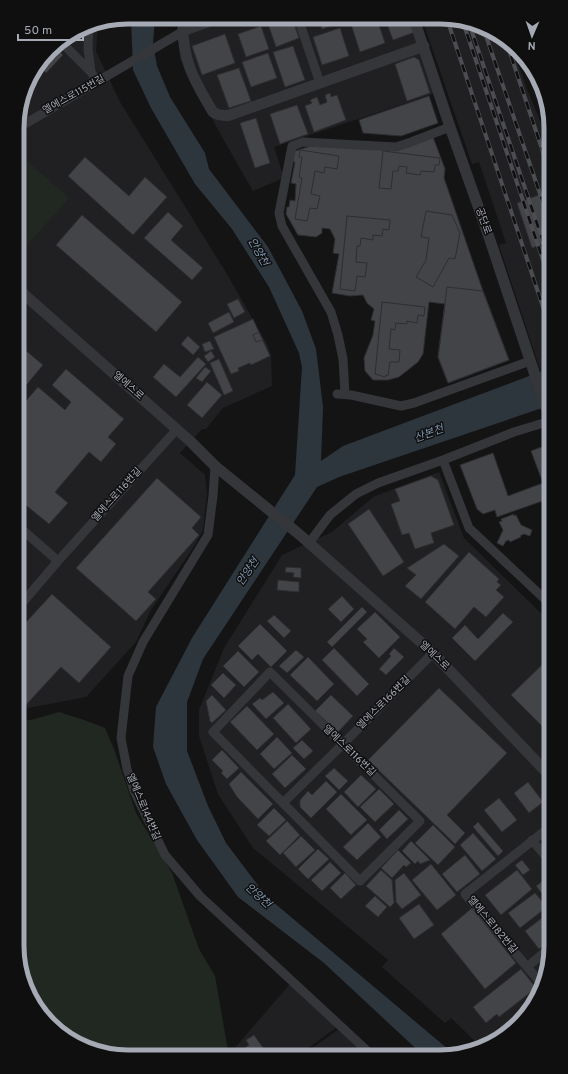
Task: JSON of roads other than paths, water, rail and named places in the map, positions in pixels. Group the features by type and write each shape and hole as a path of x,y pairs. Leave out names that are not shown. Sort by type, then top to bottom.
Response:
{"street":[{"path":"183,24 182,32 186,59 196,84 213,112 217,115 224,116 424,46"},
{"name":"엘에스로115번길","path":"24,123 182,32 205,24"},
{"path":"300,24 320,83"},
{"name":"공단로","path":"416,24 544,404"},
{"path":"89,32 88,48 91,72"},
{"path":"64,46 91,72 97,82"},
{"path":"450,127 396,147 303,142 292,146 279,213 282,226 331,312 342,353 341,394 401,406 414,403 530,361"},
{"name":"엘에스로","path":"24,294 177,429 215,466 300,535 433,653 544,770"},
{"path":"309,543 330,515 356,494 378,483 443,460 544,421"},
{"name":"엘에스로116번길","path":"24,601 177,429"},
{"path":"443,460 469,528 544,598"},
{"name":"엘에스로144번길","path":"215,466 208,535 143,642 128,676 121,738 127,769 134,791 165,855 200,896 366,1050"},
{"path":"24,530 58,561"},
{"name":"엘에스로166번길","path":"283,803 433,653"},
{"name":"엘에스로116번길","path":"270,672 420,821 360,881 283,803 213,732 270,672"},
{"name":"엘에스로182번길","path":"538,980 465,894 544,831"},
{"path":"532,840 544,855"},
{"path":"527,967 544,953"}],"water":[{"path":"131,24 154,24 153,44 157,66 170,97 205,153 209,169 268,247 302,311 316,349 323,407 321,461 343,446 544,370 544,407 339,477 317,487 203,659 187,702 187,751 208,806 226,843 266,896 448,1049 417,1050 324,963 238,897 197,840 166,784 153,747 156,707 192,638 295,475 302,367 299,353 269,287 232,229 195,184 151,108 133,70"}],"railway":[{"path":"449,24 544,310"},
{"path":"465,27 544,263"},
{"path":"471,29 544,244"},
{"path":"486,35 544,206"},
{"path":"509,50 544,155"}],"water label":[{"name":"안양천","path":"258,252"},
{"name":"산본천","path":"429,434"},
{"name":"안양천","path":"248,572"},
{"name":"안양천","path":"258,896"}]}
